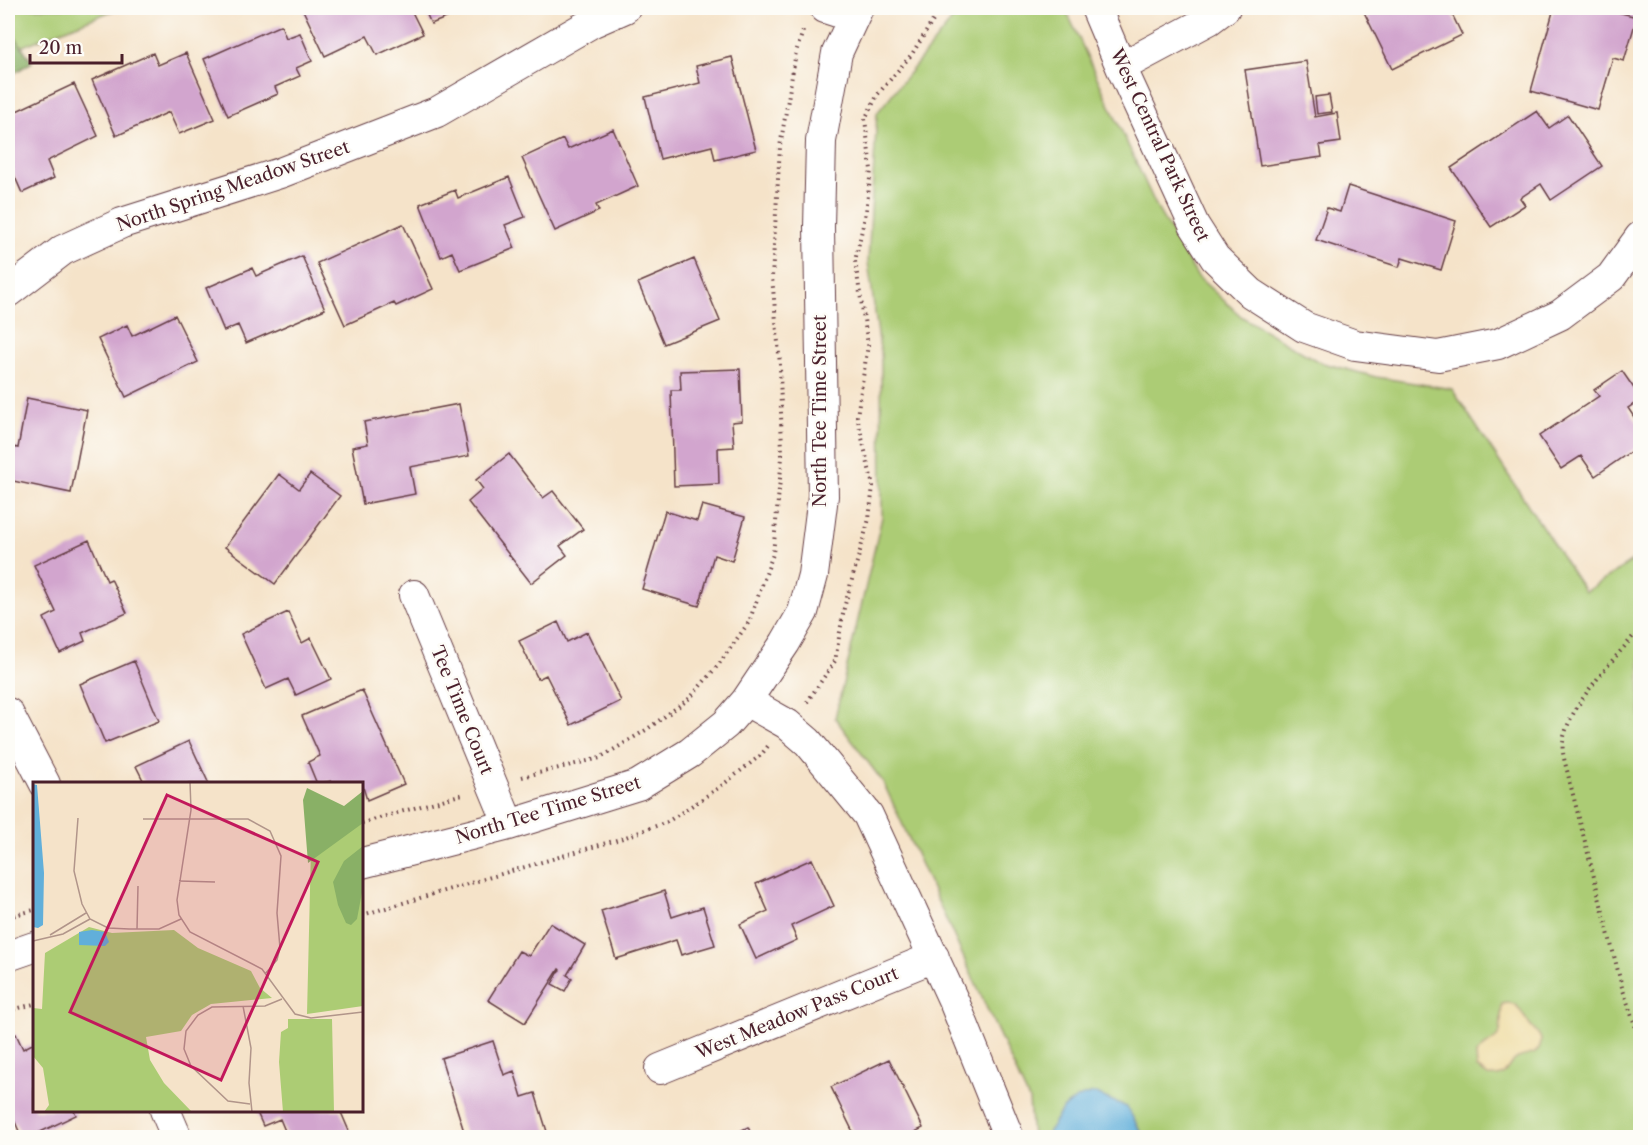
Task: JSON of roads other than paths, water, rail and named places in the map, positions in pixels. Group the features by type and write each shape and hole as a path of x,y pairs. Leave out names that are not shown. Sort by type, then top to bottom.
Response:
{"street":[{"name":"North Spring Meadow Street","path":"8,292 63,250 122,223 280,173 437,112 593,22 625,8"},
{"name":"West Central Park Street","path":"1096,8 1194,225 1215,258 1251,293 1304,327 1355,345 1438,356 1498,344 1560,315 1611,277 1641,237"},
{"path":"1121,67 1209,20 1225,8"},
{"path":"816,13 855,12"},
{"name":"North Tee Time Street","path":"363,863 509,825 638,785 690,753 726,724 746,701 803,612 813,575 823,495 819,227 821,141 828,90 837,52 855,12"},
{"name":"Tee Time Court","path":"414,595 509,825"},
{"path":"746,701 787,724 808,742 868,815 955,1004 1009,1137"},
{"path":"8,713 44,782"},
{"path":"8,956 33,947"},
{"name":"West Meadow Pass Court","path":"660,1069 933,957"},
{"path":"166,1112 177,1137"}],"water":[{"path":"1094,1093 1127,1107 1144,1137 1046,1137 1064,1108 1085,1095"}]}
